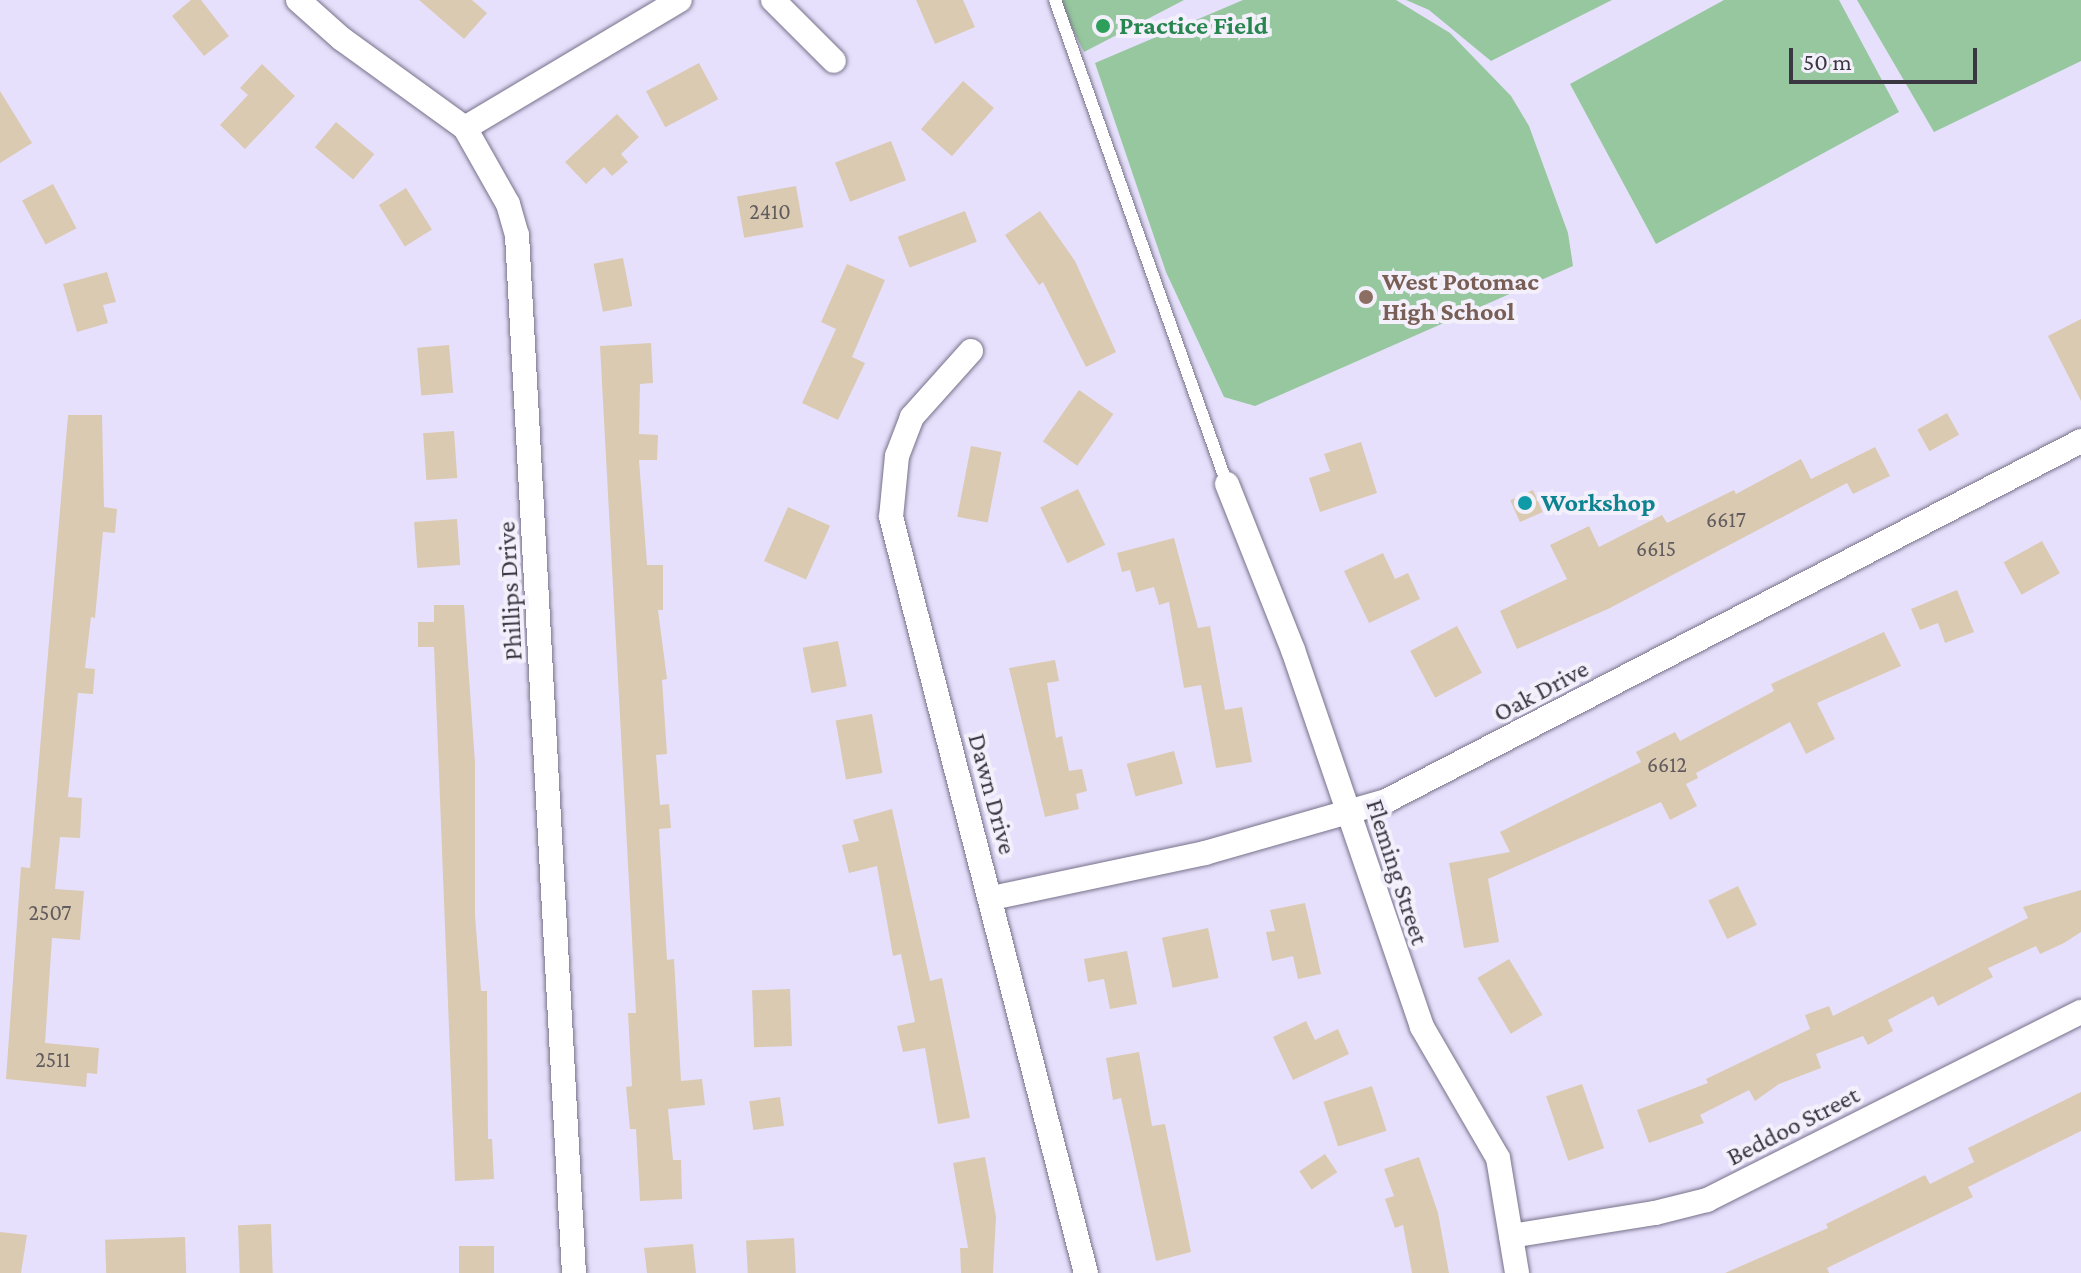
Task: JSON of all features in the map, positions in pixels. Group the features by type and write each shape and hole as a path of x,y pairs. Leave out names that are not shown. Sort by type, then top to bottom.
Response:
{"street":[{"name":"Phillips Drive","path":"298,0 465,128 508,204 520,261 574,1273"},
{"path":"465,128 680,0"},
{"path":"773,0 834,61"},
{"name":"Dawn Drive","path":"971,351 912,417 894,471 891,517 992,898 1086,1273"},
{"name":"Oak Drive","path":"992,898 1205,853 1386,801 2081,441"},
{"name":"Fleming Street","path":"1227,484 1293,650 1422,1027 1498,1158 1517,1273"},
{"name":"Beddoo Street","path":"1511,1236 1655,1213 1707,1200 2081,1012"}],"lane":[{"path":"1055,0 1227,484"}],"green space":[{"name":"Practice Field","path":"1058,0 1184,0 1084,52"},
{"path":"1243,0 1396,0 1450,33 1511,96 1529,126 1568,233 1573,266 1255,406 1224,397 1166,272 1095,63"},
{"path":"1406,0 1612,0 1491,61 1429,10"},
{"path":"1724,0 1839,0 1899,112 1656,244 1570,84"},
{"path":"1857,0 2081,0 2081,61 1934,132"}],"building":[{"path":"191,0 201,0 229,36 204,56 172,16"},
{"path":"419,0 472,0 487,13 464,39"},
{"path":"916,0 963,0 975,27 935,44"},
{"path":"699,63 718,99 665,127 646,91"},
{"path":"262,64 295,96 245,149 220,125 248,95 240,88"},
{"path":"963,81 994,108 952,156 921,129"},
{"path":"0,91 32,143 0,163"},
{"path":"617,114 639,137 621,154 628,162 612,176 604,167 586,184 565,162"},
{"path":"336,122 374,154 353,179 315,147"},
{"path":"891,141 906,180 850,202 835,163"},
{"path":"53,184 76,228 46,245 22,200"},
{"path":"796,186 803,227 744,238 737,196"},
{"path":"406,188 432,230 405,247 379,205"},
{"path":"965,211 977,242 910,268 898,237"},
{"path":"1040,211 1075,261 1116,352 1086,367 1043,282 1039,285 1005,235"},
{"path":"623,258 632,306 603,312 594,264"},
{"path":"847,264 885,280 852,357 865,363 838,420 802,403 836,329 821,322"},
{"path":"107,272 116,302 103,305 108,323 77,332 63,284"},
{"path":"2081,319 2081,401 2048,336"},
{"path":"651,343 653,383 640,384 639,434 658,435 657,460 639,460 647,565 663,565 663,610 658,610 667,679 662,680 667,754 656,755 660,805 669,804 671,828 659,829 667,960 674,959 681,1081 702,1079 705,1105 668,1109 673,1160 681,1160 682,1199 640,1201 636,1129 630,1129 626,1087 632,1086 628,1013 636,1013 600,346"},
{"path":"449,345 453,393 421,396 417,348"},
{"path":"1079,390 1113,414 1077,466 1043,442"},
{"path":"1947,413 1959,435 1929,451 1917,429"},
{"path":"68,415 102,415 104,507 117,509 115,533 103,532 95,618 91,617 85,668 95,669 93,694 78,693 68,797 82,798 80,838 60,837 55,889 84,891 80,940 52,938 45,1043 99,1048 97,1074 87,1073 86,1087 6,1079 21,867 30,868"},
{"path":"454,431 457,478 426,480 423,433"},
{"path":"1361,442 1377,493 1320,512 1309,478 1330,471 1324,454"},
{"path":"971,446 1001,452 988,523 957,517"},
{"path":"1875,447 1890,476 1853,494 1847,483 1610,608 1517,649 1500,611 1567,579 1550,545 1589,526 1599,547 1662,515 1667,523 1734,490 1736,494 1801,459 1811,479"},
{"path":"1078,489 1105,545 1067,563 1040,507"},
{"path":"1533,490 1543,512 1520,522 1510,500"},
{"path":"788,507 830,526 806,580 764,561"},
{"path":"457,519 460,565 417,568 414,522"},
{"path":"1174,538 1198,628 1210,626 1225,710 1242,707 1252,762 1216,768 1201,685 1184,688 1169,602 1159,605 1154,587 1136,592 1130,570 1122,572 1117,553"},
{"path":"2042,541 2060,573 2021,595 2004,562"},
{"path":"1383,553 1395,579 1408,573 1420,599 1369,623 1344,571"},
{"path":"1957,590 1974,632 1945,643 1938,623 1920,630 1911,609"},
{"path":"434,605 464,605 475,763 475,916 481,991 487,991 488,1139 492,1139 494,1179 455,1181 434,647 418,647 418,622 434,622"},
{"path":"1457,626 1482,673 1435,698 1410,651"},
{"path":"1884,632 1901,666 1817,703 1835,739 1806,754 1790,722 1696,773 1698,778 1686,784 1697,806 1670,820 1661,802 1488,879 1499,942 1464,948 1449,863 1510,852 1500,832 1641,762 1636,752 1675,732 1680,741 1774,691 1771,684"},
{"path":"838,641 847,686 811,693 803,648"},
{"path":"1055,660 1059,681 1047,683 1056,738 1062,736 1069,771 1082,769 1087,791 1076,794 1079,809 1045,817 1009,668"},
{"path":"872,714 882,773 846,780 836,720"},
{"path":"1174,751 1183,784 1135,797 1127,764"},
{"path":"892,809 930,981 942,978 970,1118 938,1124 925,1048 903,1052 897,1026 915,1022 901,954 893,956 877,866 849,873 842,845 859,841 853,820"},
{"path":"1738,886 1757,925 1727,939 1708,900"},
{"path":"2081,890 2081,932 2064,943 2040,954 2036,946 1988,968 1993,977 1938,1006 1933,996 1888,1020 1893,1031 1868,1045 1863,1036 1816,1054 1821,1068 1779,1084 1755,1101 1749,1090 1700,1115 1704,1123 1649,1143 1637,1110 1708,1083 1706,1079 1810,1029 1805,1015 1829,1006 1833,1016 2028,918 2023,907"},
{"path":"1305,903 1321,974 1298,979 1293,956 1272,961 1266,932 1275,931 1270,910"},
{"path":"1208,928 1219,978 1173,988 1162,938"},
{"path":"1127,951 1137,1004 1110,1009 1104,979 1088,982 1084,959"},
{"path":"1509,959 1542,1015 1511,1034 1477,978"},
{"path":"790,989 792,1046 754,1047 752,990"},
{"path":"1306,1021 1315,1040 1338,1029 1349,1054 1293,1080 1273,1037"},
{"path":"1139,1052 1152,1126 1165,1124 1191,1252 1156,1261 1121,1098 1113,1100 1106,1058"},
{"path":"1582,1084 1604,1148 1568,1161 1546,1096"},
{"path":"1372,1086 1387,1131 1338,1146 1323,1102"},
{"path":"2081,1092 2081,1131 1968,1187 1973,1197 1827,1268 1829,1273 1725,1273 1828,1228 1826,1224 1925,1175 1930,1184 1974,1162 1968,1148"},
{"path":"780,1097 784,1126 753,1130 749,1101"},
{"path":"1325,1154 1337,1172 1312,1190 1299,1171"},
{"path":"985,1157 996,1217 993,1273 961,1273 960,1248 968,1248 953,1163"},
{"path":"1419,1157 1438,1213 1449,1273 1412,1273 1403,1225 1395,1228 1385,1199 1394,1196 1384,1169"},
{"path":"271,1224 273,1273 240,1273 238,1225"},
{"path":"0,1232 27,1235 21,1273 0,1273"},
{"path":"185,1237 186,1273 106,1273 105,1240"},
{"path":"794,1238 796,1273 748,1273 746,1241"},
{"path":"693,1244 696,1273 647,1273 644,1248"},
{"path":"459,1246 494,1246 494,1273 459,1273"}],"place":[{"name":"Practice Field","path":"1103,26"},
{"name":"West Potomac High School","path":"1366,297"},
{"name":"Workshop","path":"1525,503"}]}
